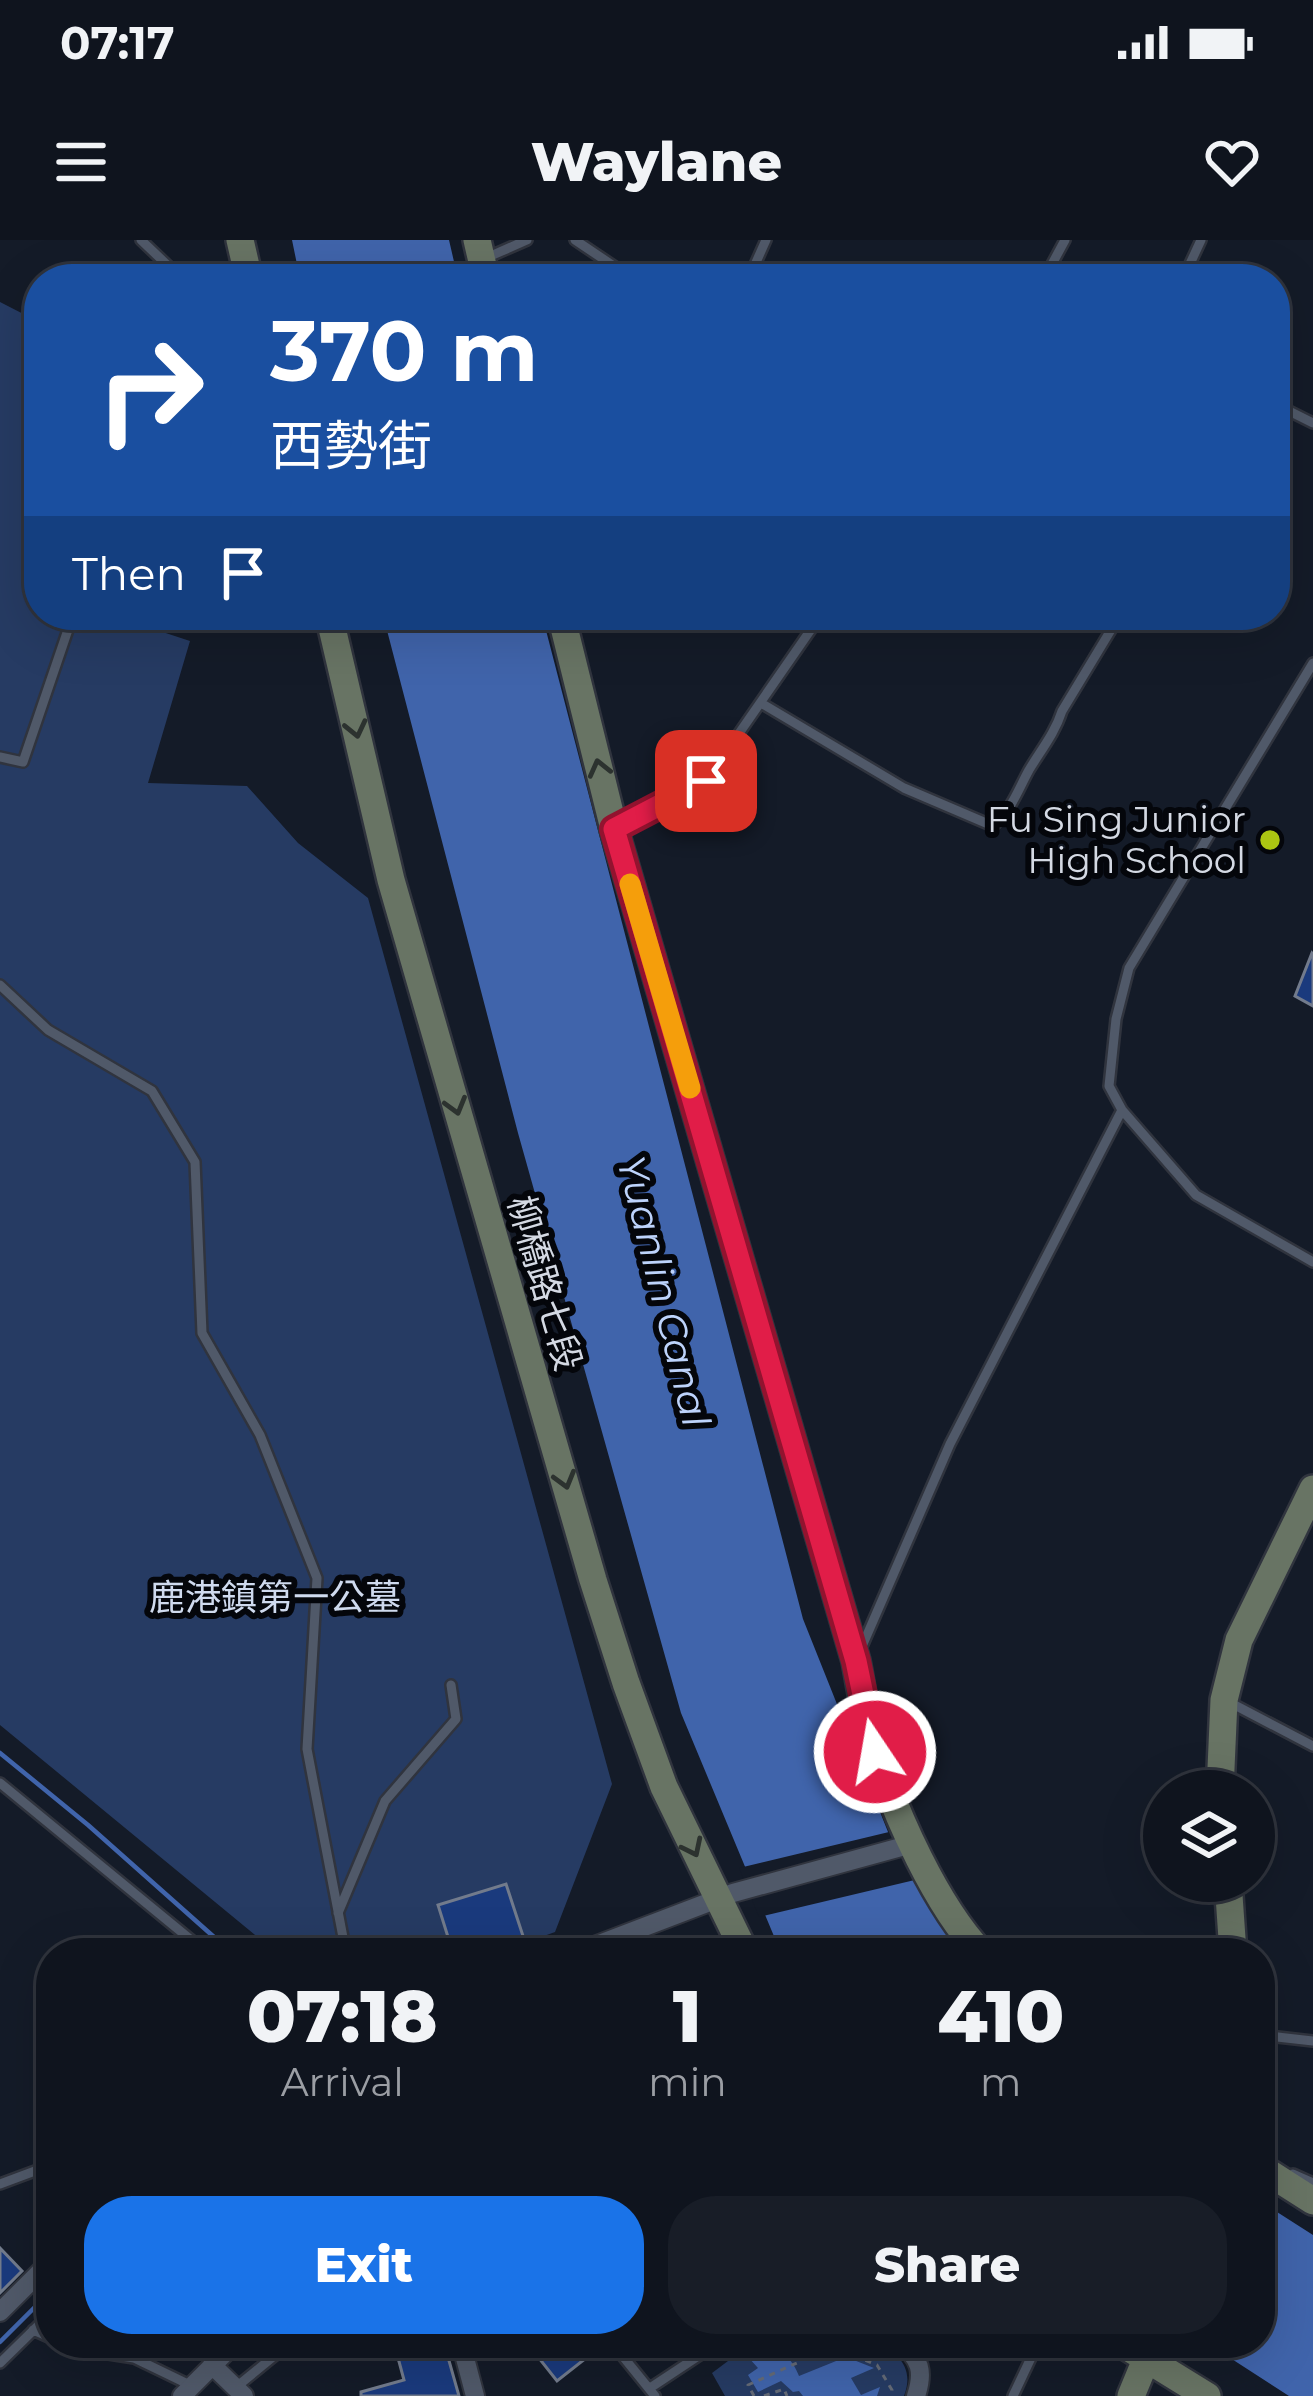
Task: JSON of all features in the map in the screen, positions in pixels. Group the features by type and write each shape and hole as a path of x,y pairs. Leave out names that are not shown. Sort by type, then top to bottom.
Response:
{"main road":[{"name":"柳橋路七段","path":"333,630 391,880 593,1580 664,1787 726,1896 740,1938"},
{"path":"565,630 614,829 856,1661 875,1752 906,1846 967,1938"},
{"path":"1221,1770 1224,1700 1239,1640 1313,1489"},
{"path":"1230,1902 1233,1938"},
{"path":"1275,2174 1313,2201"},
{"path":"1141,2371 1207,2396"}],"street":[{"path":"615,1938 726,1896 906,1846"},
{"path":"0,2312 36,2276"},
{"path":"187,2391 220,2358"},
{"path":"465,2358 475,2396"},
{"path":"916,2396 922,2378 917,2358"},
{"path":"212,2366 239,2392"}],"lane":[{"path":"141,240 166,264"},
{"path":"481,260 527,240"},
{"path":"575,240 611,264"},
{"path":"0,757 22,762 68,630"},
{"path":"614,829 706,781 811,630"},
{"path":"761,703 904,788 993,826 1006,816 1111,630"},
{"path":"1313,663 1129,968 1109,1086 1122,1110 1196,1195 1313,1262"},
{"path":"0,985 48,1030 152,1090 195,1162 202,1334 260,1435 317,1578 307,1749 343,1938"},
{"path":"856,1661 950,1444 1122,1110"},
{"path":"338,1915 385,1801 456,1719 452,1685"},
{"path":"1224,1700 1313,1746"},
{"path":"0,1783 189,1938"},
{"path":"1275,2037 1313,2041"},
{"path":"1275,2169 1313,2183"},
{"path":"0,2184 36,2171"},
{"path":"0,2363 34,2330"},
{"path":"134,2358 187,2391"},
{"path":"239,2392 274,2358"},
{"path":"625,2358 653,2392 698,2358"},
{"path":"1013,2396 1031,2358"}],"path":[{"path":"796,2358 799,2362"},
{"path":"754,2396 748,2385 802,2358"},
{"path":"859,2358 878,2365 892,2390 890,2396"},
{"path":"764,2396 784,2389 787,2396"}],"green space":[{"name":"鹿港鎮第一公墓","path":"0,302 24,314 24,630 157,630 190,641 148,783 247,786 298,843 368,898 612,1784 555,1932 538,1938 259,1938 0,1725"},
{"path":"732,2358 898,2358 906,2369 907,2386 904,2396 725,2396 712,2373"}],"water":[{"path":"292,240 449,240 455,264 297,264"},
{"name":"Yuanlin Canal","path":"387,630 546,630 803,1619 898,1857 955,1938 775,1938 681,1713 518,1133"},
{"path":"1275,2211 1313,2235 1313,2396 1289,2396 1230,2358 1275,2358"},
{"path":"749,2358 788,2358 799,2376 849,2358 874,2368 851,2378 861,2395 880,2387 877,2396 803,2396 781,2381 758,2392 748,2375 758,2368"}],"pier":[{"path":"889,1832 919,1879 759,1917 739,1868"}],"building":[{"path":"1313,954 1313,1006 1295,996"},
{"path":"506,1884 524,1938 448,1938 438,1905"},
{"path":"0,2248 22,2271 0,2293"},
{"path":"398,2358 448,2358 459,2396 361,2396 361,2392 404,2380"},
{"path":"539,2358 586,2358 557,2381"}],"waterway":[{"path":"0,1753 215,1938"},
{"path":"0,2342 36,2306"}],"slow traffic":[{"path":"630,884 690,1088"}],"place":[{"name":"Fu Sing Junior High School","path":"1270,840"}],"route":[{"path":"706,781 614,829 856,1661 875,1752"}]}
